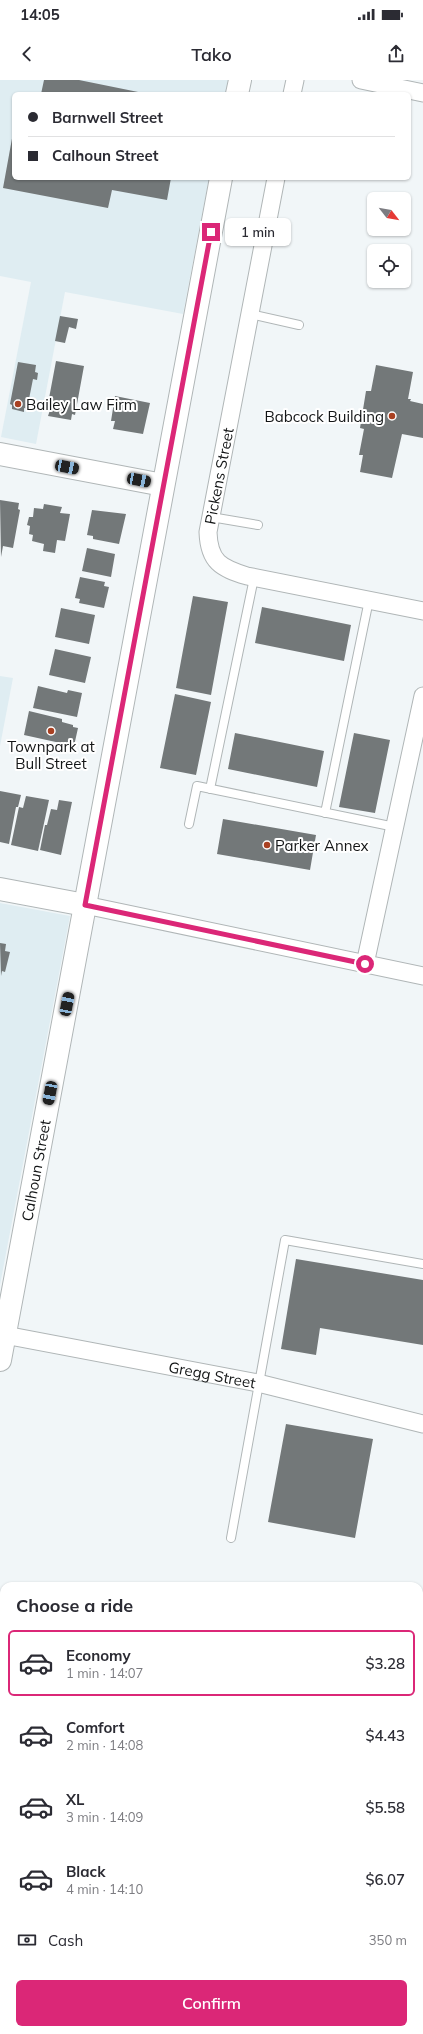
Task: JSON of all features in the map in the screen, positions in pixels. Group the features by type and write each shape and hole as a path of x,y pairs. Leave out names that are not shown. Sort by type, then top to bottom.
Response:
{"street":[{"path":"237,92 240,80"},
{"path":"292,92 295,80"},
{"path":"362,80 423,93"},
{"name":"Calhoun Street","path":"0,1360 2,1334 85,905 221,180"},
{"name":"Pickens Street","path":"276,180 208,532 208,543 217,563 234,572 254,578 423,611"},
{"path":"0,454 163,485"},
{"path":"365,964 423,696"},
{"path":"0,889 85,905 423,976"},
{"name":"Gregg Street","path":"2,1334 258,1383 423,1424"}],"lane":[{"path":"250,314 299,325"},
{"path":"211,517 258,525"},
{"path":"210,789 254,578"},
{"path":"324,813 369,600"},
{"path":"189,824 197,786 395,827"},
{"path":"231,1538 258,1383 286,1240 423,1264"}],"shaded area":[{"path":"0,80 228,80 226,92 12,92 12,180 209,180 183,314 65,292 36,444 1,437 31,282 0,276"},
{"path":"0,676 13,678 0,746"},
{"path":"0,903 70,916 0,1285"}],"building":[{"path":"44,80 79,80 138,92 41,92"},
{"path":"12,138 12,180 171,180 167,200 112,190 108,208 3,188"},
{"path":"60,316 78,319 76,329 69,327 65,343 55,341"},
{"path":"56,361 84,366 75,415 72,414 71,420 48,416 50,410 47,409"},
{"path":"18,362 36,365 35,372 38,373 37,380 33,379 27,409 24,408 24,412 12,409 12,405 10,404"},
{"name":"Babcock Building","path":"376,365 413,372 408,399 411,399 410,401 423,404 423,438 402,434 392,478 360,472 363,455 359,455 364,429 360,428 366,391 371,391"},
{"path":"115,396 150,403 143,434 113,429 115,421 111,421"},
{"path":"0,500 19,503 18,509 20,510 13,548 3,546 1,557"},
{"path":"44,504 62,507 60,513 70,514 65,541 57,540 55,553 43,551 44,544 32,541 33,535 29,534 30,526 27,525 29,517 33,517 34,508 43,509"},
{"path":"92,510 126,514 119,544 93,539 93,536 87,535"},
{"path":"87,548 115,554 111,577 82,571"},
{"path":"80,577 105,582 104,586 109,587 104,608 79,603 80,599 75,598"},
{"path":"193,596 228,602 211,695 176,688"},
{"path":"262,607 351,625 344,661 255,643"},
{"path":"61,608 95,615 89,644 55,637"},
{"path":"55,649 91,657 85,683 49,675"},
{"path":"38,686 67,693 68,690 82,693 77,717 33,708"},
{"path":"175,694 211,702 196,775 160,768"},
{"name":"Townpark at Bull Street","path":"29,711 62,719 62,722 78,728 74,746 24,735"},
{"path":"235,733 324,751 317,787 228,769"},
{"path":"354,733 390,740 375,813 339,807"},
{"path":"0,791 21,795 18,807 16,807 9,844 0,842"},
{"path":"26,796 49,800 38,851 11,845 19,807 23,808"},
{"path":"59,800 72,802 61,855 40,850 45,825 47,825 51,809 57,810"},
{"name":"Parker Annex","path":"223,819 316,835 310,870 217,854"},
{"path":"0,943 6,944 5,951 10,952 5,972 2,971 1,976"},
{"path":"296,1259 423,1280 423,1345 320,1328 316,1355 281,1349"},
{"path":"286,1424 373,1439 355,1538 268,1522"}],"place":[{"name":"Bailey Law Firm","path":"18,404"},
{"name":"Babcock Building","path":"392,416"},
{"name":"Townpark at Bull Street","path":"51,731"},
{"name":"Parker Annex","path":"267,845"}],"route":[{"path":"211,232 85,905 365,964"}]}
